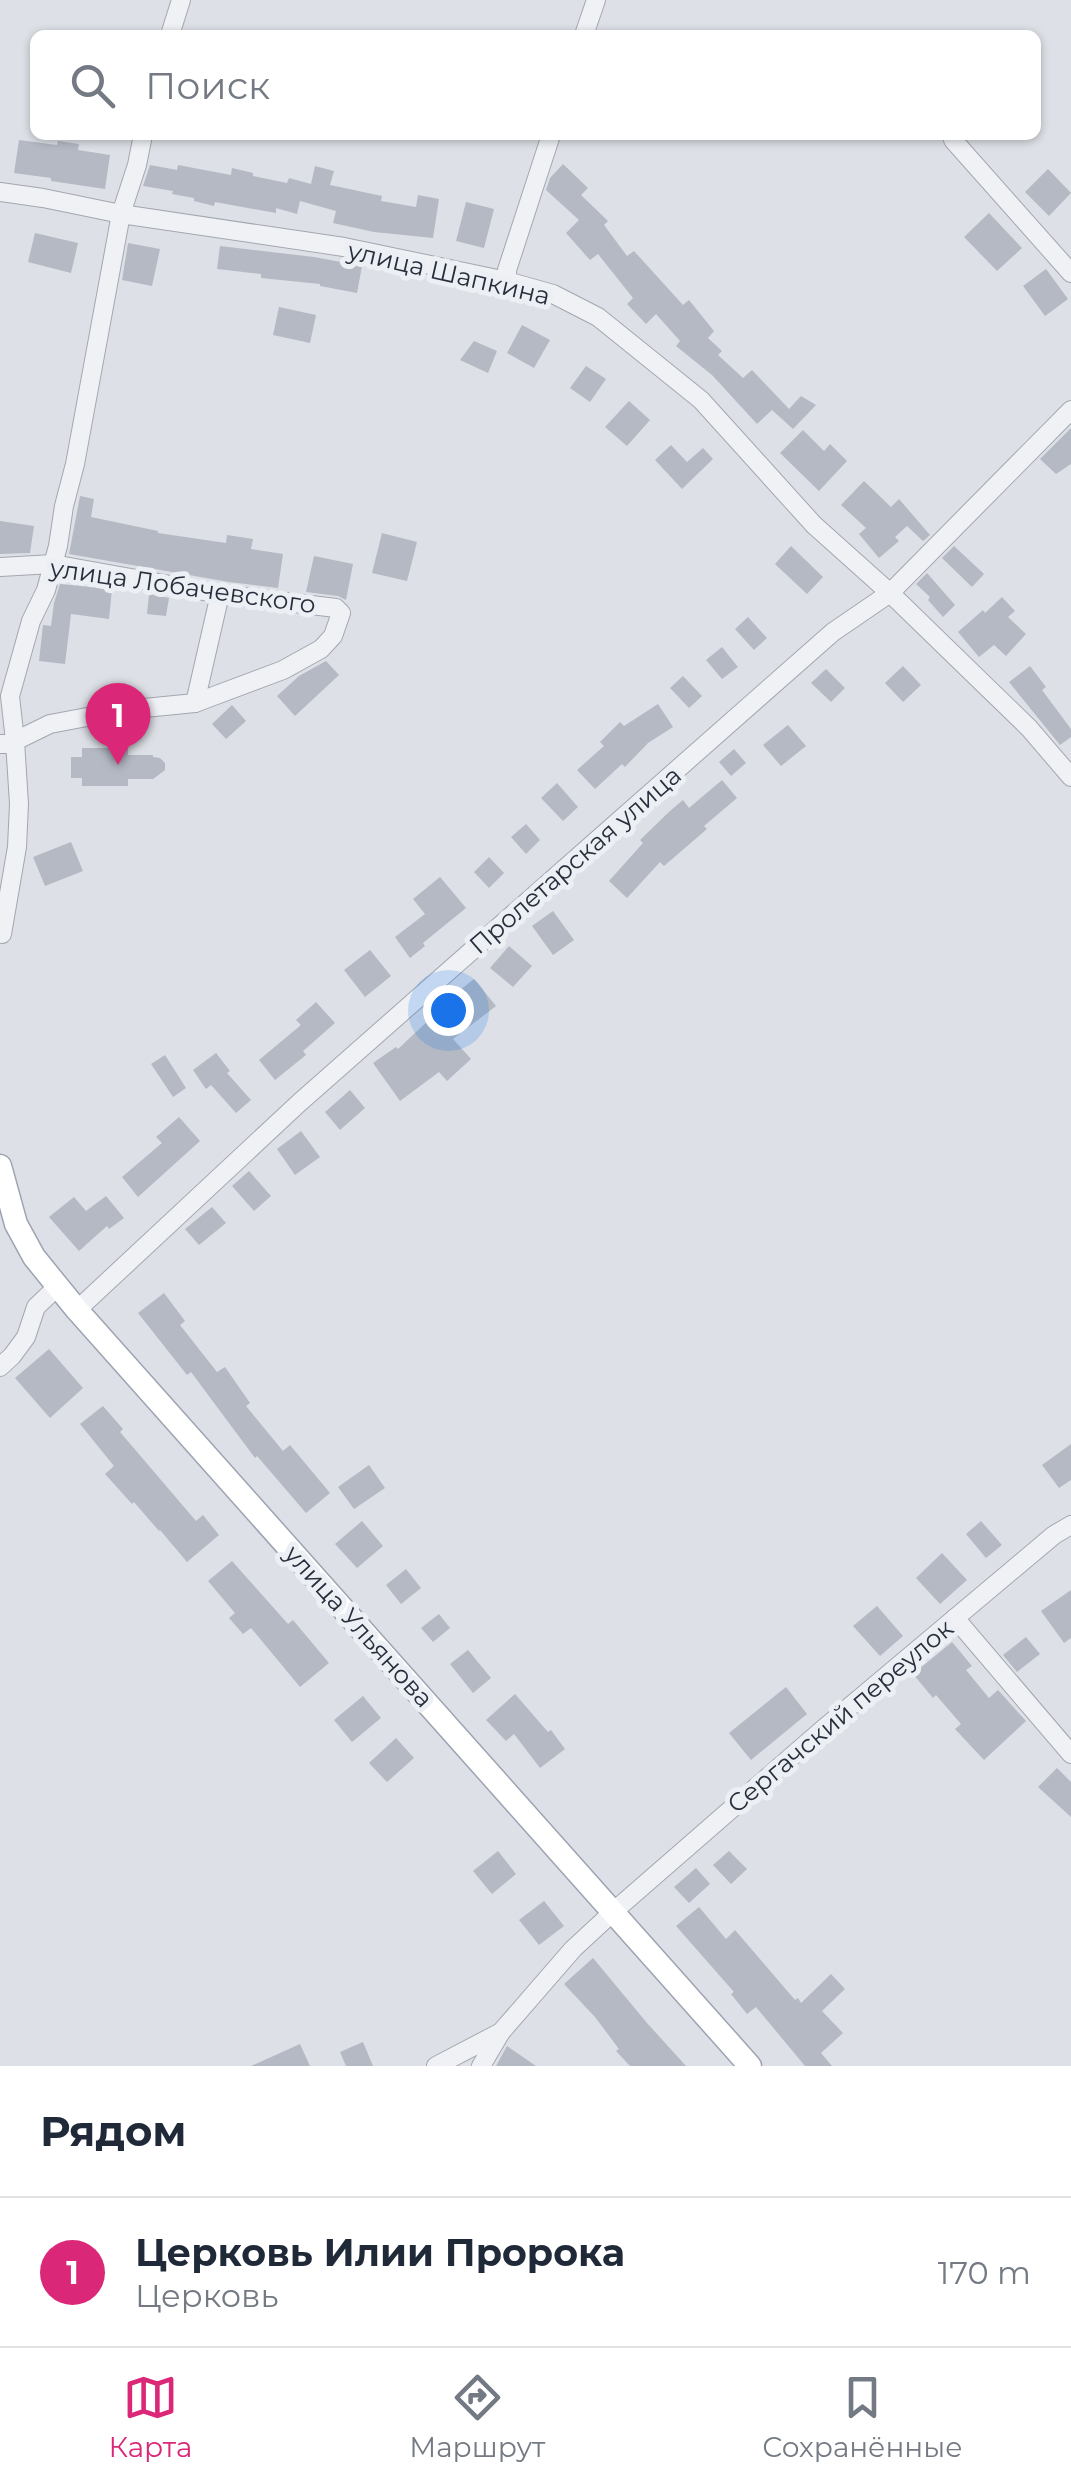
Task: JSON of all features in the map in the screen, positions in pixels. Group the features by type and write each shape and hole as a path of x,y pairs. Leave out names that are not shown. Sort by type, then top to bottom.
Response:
{"main road":[{"name":"улица Ульянова","path":"0,1166 16,1224 34,1257 77,1310 750,2066"}],"street":[{"path":"172,30 181,0"},
{"path":"586,30 596,0"},
{"path":"2,934 17,847 19,804 8,743 10,696 31,621 53,564 122,214 142,140"},
{"path":"507,281 507,270 549,140"},
{"path":"953,140 1071,273"},
{"name":"улица Шапкина","path":"0,192 344,248 507,281 553,294 598,318 701,400 814,525 1028,728 1071,777"},
{"name":"Пролетарская улица","path":"77,1310 314,1090 833,632 890,593 1071,410"},
{"name":"улица Лобачевского","path":"0,567 53,564 220,594 336,608 340,613 333,636 321,649 283,670 195,704"},
{"path":"8,743 50,724 124,710 195,704 220,594"},
{"path":"0,1366 26,1337 36,1307 58,1286"},
{"name":"Сергачский переулок","path":"502,2032 573,1949 613,1912 822,1730 1054,1535 1071,1525"},
{"path":"955,1618 1071,1754"},
{"path":"436,2066 502,2032"},
{"path":"481,2066 502,2032"}],"building":[{"path":"19,140 79,144 78,150 110,155 105,189 14,173"},
{"path":"563,164 588,188 581,195 608,221 604,225 627,256 634,251 683,305 689,300 714,331 708,338 722,351 718,355 743,378 752,370 789,409 801,396 816,405 793,429 772,410 757,424 712,375 676,346 680,341 656,314 646,324 627,304 633,298 598,254 590,260 566,233 579,220 546,190 550,178"},
{"path":"150,165 177,170 178,165 231,175 232,168 287,183 289,178 311,184 315,166 334,171 330,185 382,196 381,201 416,207 418,195 439,199 433,238 333,223 336,211 300,201 297,214 276,208 276,213 194,201 172,194 173,191 143,186"},
{"path":"1048,169 1071,193 1049,216 1025,192"},
{"path":"466,202 494,209 484,248 456,241"},
{"path":"989,213 1022,248 997,271 964,237"},
{"path":"35,233 78,243 71,273 28,262"},
{"path":"128,243 160,249 152,286 122,280"},
{"path":"220,246 362,266 357,293 217,269"},
{"path":"1046,269 1068,299 1045,316 1023,286"},
{"path":"279,307 316,315 310,343 273,335"},
{"path":"522,325 550,340 534,368 507,353"},
{"path":"474,341 497,351 488,373 460,360"},
{"path":"586,366 606,379 590,402 570,388"},
{"path":"629,401 650,420 627,446 605,427"},
{"path":"1071,428 1071,464 1056,474 1040,459"},
{"path":"803,430 824,451 830,444 847,461 819,491 780,453"},
{"path":"671,445 687,462 703,448 713,459 682,489 655,460"},
{"path":"864,481 891,507 899,499 930,535 923,541 907,526 895,537 899,541 879,558 859,534 866,528 841,505"},
{"path":"80,496 94,499 91,517 158,533 226,543 227,535 253,539 251,549 283,554 278,588 69,554"},
{"path":"0,521 34,526 30,553 0,554"},
{"path":"382,533 417,542 407,581 372,573"},
{"path":"791,546 823,577 807,594 775,564"},
{"path":"954,546 984,574 972,587 942,558"},
{"path":"314,556 353,564 346,600 306,592"},
{"path":"927,573 955,605 943,617 916,584"},
{"path":"60,584 112,589 109,619 71,614 65,664 39,661 43,625 51,626"},
{"path":"149,594 169,598 166,616 147,614"},
{"path":"1002,597 1015,611 1008,617 1026,634 1006,656 994,645 979,657 958,632"},
{"path":"748,617 767,638 754,650 735,629"},
{"path":"722,647 738,667 722,679 706,660"},
{"path":"326,661 339,675 295,716 277,696 299,676"},
{"path":"903,666 921,685 903,702 885,683"},
{"path":"1030,666 1046,687 1042,690 1071,729 1071,737 1060,745 1009,682"},
{"path":"826,669 845,688 831,702 811,683"},
{"path":"683,676 702,696 689,708 670,688"},
{"path":"658,704 673,727 648,743 625,767 622,764 595,789 577,770 604,746 600,742 620,722 624,726"},
{"path":"232,705 246,721 226,739 212,724"},
{"path":"788,725 806,746 781,766 763,745"},
{"path":"82,748 128,748 128,755 160,758 165,770 153,779 128,779 128,786 82,786 82,778 71,778 71,757 82,757"},
{"path":"734,749 746,763 731,776 719,762"},
{"path":"722,780 737,798 704,826 707,829 664,866 660,862 627,898 609,881 643,843 640,840 670,811 683,800 689,808"},
{"path":"557,783 578,807 563,821 541,798"},
{"path":"526,824 540,840 526,854 511,837"},
{"path":"71,842 83,871 45,886 33,857"},
{"path":"489,857 504,873 489,888 474,872"},
{"path":"440,877 466,908 410,958 395,937 425,914 413,899"},
{"path":"553,911 574,940 553,955 532,926"},
{"path":"509,946 532,966 513,987 490,968"},
{"path":"370,950 391,976 365,997 344,970"},
{"path":"474,979 496,1006 453,1039 471,1059 447,1081 439,1072 400,1101 373,1063 398,1049"},
{"path":"316,1002 335,1023 303,1051 306,1055 275,1080 259,1060 301,1025 296,1020"},
{"path":"216,1053 230,1071 227,1073 251,1100 236,1113 211,1085 206,1089 193,1070"},
{"path":"165,1055 186,1088 173,1097 151,1064"},
{"path":"350,1090 365,1108 340,1130 325,1112"},
{"path":"179,1117 200,1141 138,1197 122,1177 162,1143 156,1137"},
{"path":"301,1131 320,1157 295,1175 277,1149"},
{"path":"249,1171 271,1196 254,1211 232,1186"},
{"path":"106,1196 124,1218 109,1229 107,1226 79,1251 49,1217 74,1197 86,1211"},
{"path":"212,1207 226,1223 199,1245 185,1229"},
{"path":"164,1293 185,1321 180,1325 217,1372 225,1367 250,1403 246,1406 283,1451 290,1445 330,1493 306,1513 255,1458 191,1372 187,1375 138,1313"},
{"path":"49,1349 83,1388 50,1418 15,1378"},
{"path":"103,1406 123,1429 120,1432 196,1521 203,1515 219,1535 187,1562 105,1474 114,1466 80,1424"},
{"path":"1071,1444 1071,1480 1059,1488 1042,1465"},
{"path":"369,1465 385,1488 354,1509 338,1487"},
{"path":"362,1521 383,1546 357,1568 335,1544"},
{"path":"981,1521 1002,1545 986,1558 966,1534"},
{"path":"942,1553 967,1580 940,1604 916,1578"},
{"path":"232,1561 288,1624 293,1620 329,1663 300,1687 251,1628 243,1634 229,1618 235,1613 208,1581"},
{"path":"406,1569 421,1588 401,1604 386,1585"},
{"path":"1071,1590 1071,1638 1064,1643 1041,1611"},
{"path":"877,1606 903,1636 880,1656 853,1626"},
{"path":"439,1614 450,1628 433,1642 421,1628"},
{"path":"1026,1637 1040,1654 1017,1672 1003,1655"},
{"path":"952,1642 972,1666 966,1670 989,1698 998,1690 1026,1721 984,1760 955,1729 961,1724 913,1674"},
{"path":"468,1650 491,1678 473,1693 450,1664"},
{"path":"786,1687 807,1714 751,1760 729,1733"},
{"path":"515,1694 565,1749 540,1768 514,1734 506,1741 486,1720"},
{"path":"363,1696 381,1718 352,1742 334,1720"},
{"path":"396,1738 414,1758 387,1782 369,1763"},
{"path":"1057,1768 1071,1782 1071,1817 1038,1787"},
{"path":"498,1851 516,1874 492,1894 473,1871"},
{"path":"729,1851 747,1869 731,1884 713,1865"},
{"path":"696,1868 710,1884 689,1903 674,1887"},
{"path":"544,1901 564,1926 539,1945 519,1920"},
{"path":"699,1907 726,1939 735,1930 795,2000 798,1998 801,2003 831,1974 845,1989 822,2011 843,2033 821,2053 832,2066 805,2066 756,2007 747,2014 731,1994 734,1992 676,1926"},
{"path":"593,1958 686,2066 630,2066 616,2051 619,2049 595,2017 564,1984"},
{"path":"363,2042 373,2066 346,2066 340,2052"},
{"path":"300,2044 310,2066 251,2066"},
{"path":"507,2046 536,2066 496,2066"}],"place":[{"name":"Церковь Илии Пророка","path":"118,765"}]}
